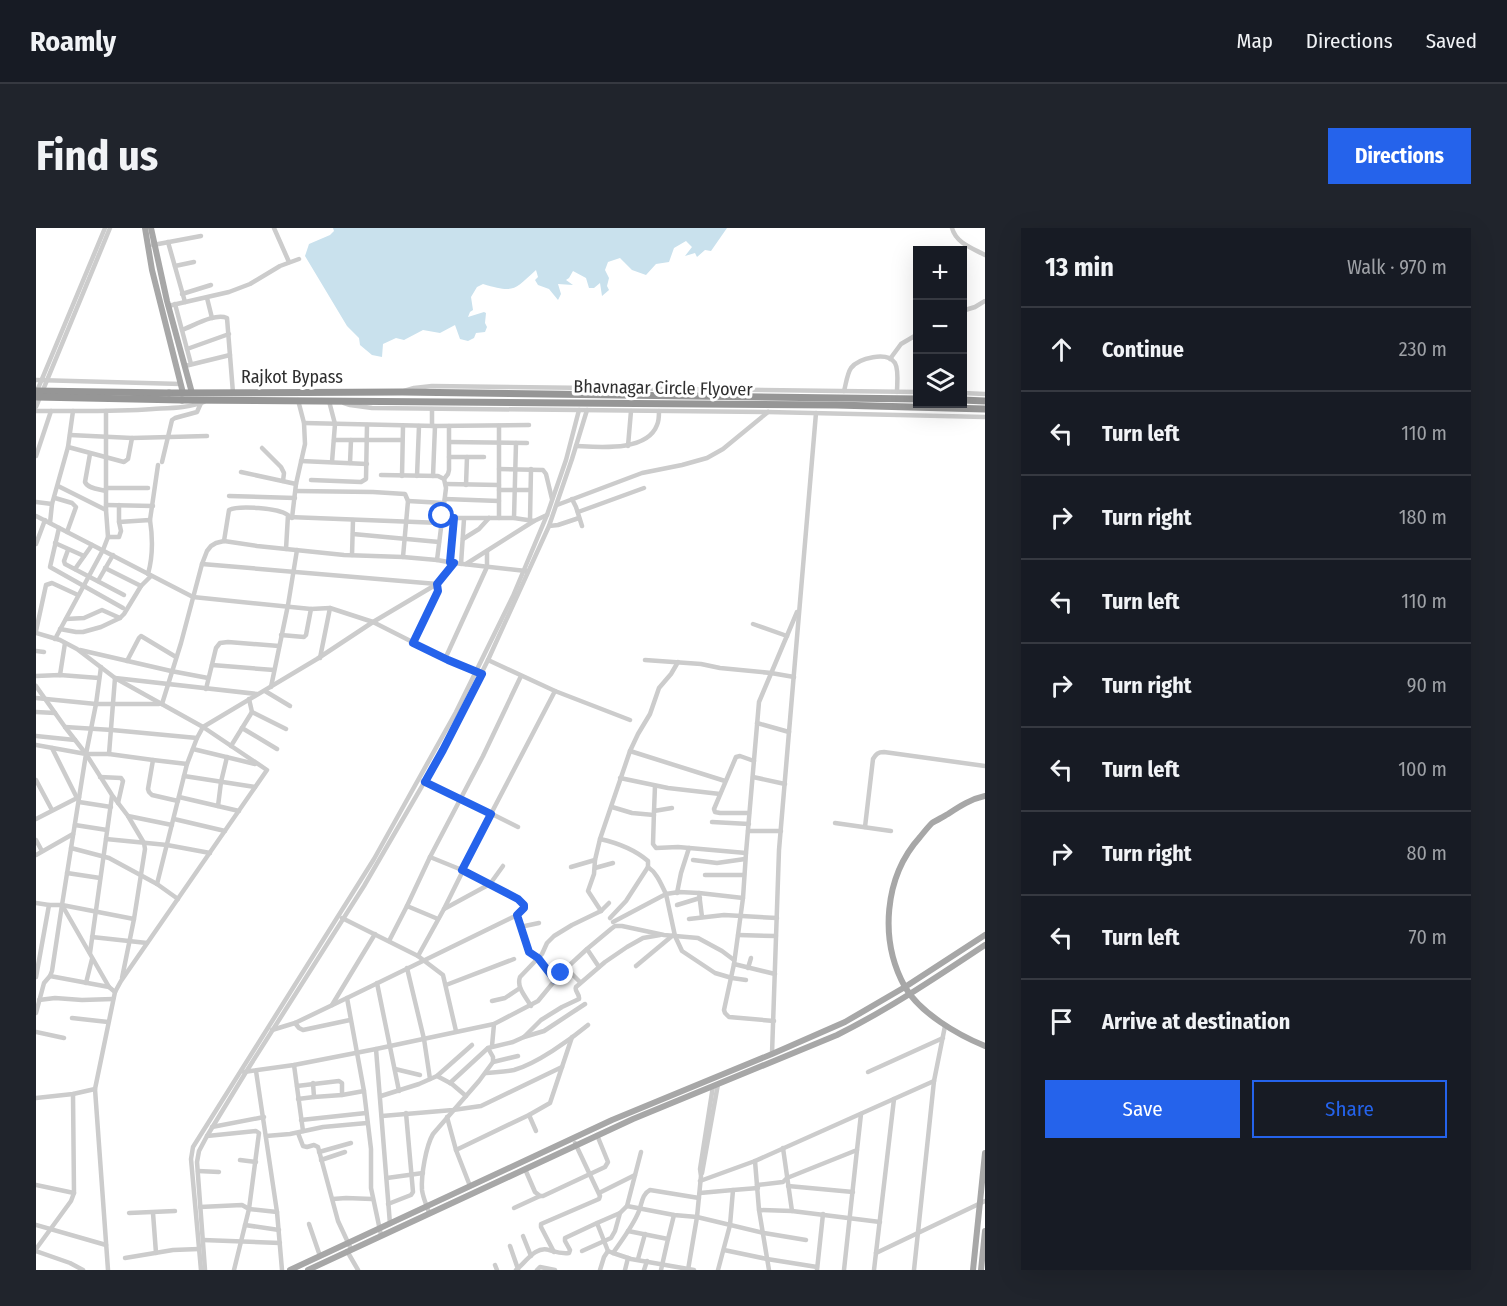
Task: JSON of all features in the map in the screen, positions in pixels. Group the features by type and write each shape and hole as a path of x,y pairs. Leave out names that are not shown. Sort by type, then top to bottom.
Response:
{"highway":[{"name":"Rajkot Bypass","path":"182,396 192,393 402,392"},
{"name":"Bhavnagar Circle Flyover","path":"402,392 913,399"},
{"path":"36,394 169,393 182,396"},
{"path":"36,394 182,396"},
{"name":"Rajkot Bypass","path":"182,396 209,400 340,401"},
{"path":"967,400 985,401"},
{"name":"Bhavnagar Circle Flyover","path":"340,401 824,405 985,409"}],"main road":[{"path":"145,228 152,270 181,384 182,396"},
{"path":"151,228 153,244 188,365 192,393"},
{"path":"985,796 960,806 931,824 913,845 898,870 888,923 892,958 910,994 945,1026 985,1046"},
{"path":"308,1270 380,1232 525,1169 620,1121 845,1022 905,987 985,935"},
{"path":"380,1232 390,1224 428,1210 470,1186 536,1155 597,1136 620,1121 715,1086 846,1031 910,994 985,945"},
{"path":"973,1270 982,1203 985,1153"},
{"path":"981,1270 985,1231"},
{"path":"290,1270 320,1256 349,1248"}],"street":[{"path":"108,228 45,381 36,409 124,411 176,408 209,400"},
{"path":"274,228 289,262"},
{"path":"952,228 957,239 985,255"},
{"path":"153,244 201,236"},
{"path":"168,242 185,302"},
{"path":"230,355 188,365 182,330 172,305 229,292 299,259"},
{"path":"175,266 194,262"},
{"path":"182,294 211,285"},
{"path":"207,298 212,318"},
{"path":"967,310 985,301"},
{"path":"182,330 219,316 227,318 233,393"},
{"path":"187,349 229,334"},
{"path":"890,359 901,344 913,337"},
{"path":"844,391 849,371 856,363 884,356 894,362 897,368 897,392"},
{"path":"36,380 181,384"},
{"path":"36,394 45,381"},
{"path":"402,392 414,387 432,386 913,392"},
{"path":"967,393 985,393"},
{"path":"286,549 304,444 304,423 298,400"},
{"path":"329,401 335,424 332,462"},
{"path":"340,401 372,408 768,412 985,417"},
{"path":"60,629 83,632 120,618 141,586 151,576 153,537 150,520 160,464 172,420 197,412 201,403"},
{"path":"432,409 433,476"},
{"path":"201,1270 191,1159 193,1147 340,917 364,886 443,750 479,673 483,658 549,526 579,410"},
{"path":"205,1270 198,1155 212,1127 340,917 488,660 547,515 554,503 587,410"},
{"path":"36,456 51,411"},
{"path":"36,544 54,501 68,447 73,411"},
{"path":"55,639 108,537 106,411"},
{"path":"628,446 631,411"},
{"path":"576,446 628,446 649,437 658,421 659,411"},
{"path":"554,503 572,499 642,473 682,465 715,454 768,412"},
{"path":"772,1063 781,831 816,413"},
{"path":"304,423 403,426 529,425"},
{"path":"311,480 361,482 366,479 367,425"},
{"path":"402,476 403,426"},
{"path":"417,476 418,426"},
{"path":"437,560 445,482 450,458 449,426"},
{"path":"499,518 500,426"},
{"path":"70,435 132,438 207,436"},
{"path":"68,447 126,462 130,455 132,438"},
{"path":"334,440 402,440"},
{"path":"350,463 351,440"},
{"path":"450,442 527,443"},
{"path":"514,518 516,443"},
{"path":"262,448 281,467 284,473 283,481"},
{"path":"90,454 86,485 106,489 148,488"},
{"path":"466,485 467,457"},
{"path":"450,458 484,457"},
{"path":"301,461 367,464"},
{"path":"499,469 540,469 545,472 554,503"},
{"path":"531,469 532,520"},
{"path":"241,472 296,484"},
{"path":"381,475 433,476 445,482 530,490"},
{"path":"58,486 106,507 153,506"},
{"path":"578,512 644,488"},
{"path":"296,490 405,494 408,501 403,557"},
{"path":"229,496 295,498"},
{"path":"572,499 582,526"},
{"path":"36,502 54,501 75,505 67,532"},
{"path":"408,501 499,501"},
{"path":"108,537 121,535 119,506"},
{"path":"224,542 227,514 232,508 281,511 286,512 290,518"},
{"path":"464,564 488,551 532,520 547,515"},
{"path":"36,516 194,597 311,609 330,608 373,622 445,659 479,673"},
{"path":"290,518 406,522 454,518 532,520"},
{"path":"157,884 187,764 203,727 320,658 373,622 437,584 452,563 454,518"},
{"path":"463,539 479,529 489,518"},
{"path":"549,526 579,518"},
{"path":"464,519 464,564"},
{"path":"119,522 150,520"},
{"path":"352,555 353,520"},
{"path":"59,528 50,567 123,608"},
{"path":"353,534 439,542"},
{"path":"162,704 202,564 211,546 224,542 352,555 437,560 526,571"},
{"path":"55,543 84,556"},
{"path":"75,568 92,544"},
{"path":"68,550 64,562 124,595"},
{"path":"271,687 297,550"},
{"path":"445,659 487,567 488,551"},
{"path":"98,581 112,555"},
{"path":"202,564 437,584"},
{"path":"105,568 141,586"},
{"path":"78,595 52,583 46,585 36,632 77,649 115,678 203,727 267,770 115,992 95,1089 108,1270"},
{"path":"413,643 438,591 437,584"},
{"path":"774,1021 726,1016 724,1004 732,978 743,898 759,702 799,607"},
{"path":"320,658 330,608"},
{"path":"281,635 304,637 311,609"},
{"path":"66,619 84,618 102,610 120,618"},
{"path":"753,624 787,636"},
{"path":"127,661 141,636 176,657"},
{"path":"60,675 65,643"},
{"path":"206,689 216,648 220,643 279,646"},
{"path":"77,649 208,678"},
{"path":"36,651 44,652"},
{"path":"483,658 555,691 630,720"},
{"path":"645,660 794,677"},
{"path":"678,662 659,688 650,714 630,751 600,839 588,891 613,922 622,926 664,935 701,939 722,951 734,962 748,968 775,974"},
{"path":"213,665 274,670"},
{"path":"36,1013 44,983 53,967 101,667"},
{"path":"36,676 99,678"},
{"path":"389,941 521,676"},
{"path":"115,678 259,694"},
{"path":"109,754 115,678"},
{"path":"36,686 86,754 144,843 134,919 121,981"},
{"path":"265,691 290,706"},
{"path":"418,956 555,691"},
{"path":"36,698 113,705 162,704"},
{"path":"231,746 252,712 249,699"},
{"path":"36,712 55,713"},
{"path":"252,712 286,729"},
{"path":"757,723 789,732"},
{"path":"64,727 197,738"},
{"path":"242,728 277,749"},
{"path":"36,736 75,740"},
{"path":"36,745 86,754 109,754 187,764"},
{"path":"52,748 79,799"},
{"path":"194,749 258,764"},
{"path":"630,751 725,781"},
{"path":"865,827 873,759 879,752 985,766"},
{"path":"750,813 716,812 714,809 736,757 740,756 754,761"},
{"path":"218,806 227,757"},
{"path":"153,760 148,789 152,795 239,811"},
{"path":"184,776 255,787"},
{"path":"100,777 123,780 118,803"},
{"path":"753,777 785,784"},
{"path":"620,778 655,786 720,794"},
{"path":"36,780 52,810"},
{"path":"419,780 518,827"},
{"path":"655,786 653,844 655,847 689,848 745,856"},
{"path":"86,983 112,795"},
{"path":"36,819 79,799 111,807"},
{"path":"612,807 632,813 654,813 672,808"},
{"path":"128,816 172,825"},
{"path":"174,819 225,831"},
{"path":"712,822 749,824"},
{"path":"835,823 891,831"},
{"path":"75,825 107,830"},
{"path":"748,831 781,831"},
{"path":"36,855 74,834"},
{"path":"106,839 167,845 210,853"},
{"path":"239,1073 294,1065 494,1024 531,1006 566,968 606,932 648,867 648,861 633,850 600,839"},
{"path":"36,840 42,851"},
{"path":"71,848 103,857 141,875 178,899"},
{"path":"677,892 689,848"},
{"path":"693,860 717,863 745,856"},
{"path":"272,1030 295,1023 425,961 517,915 524,908 523,903 490,884 430,857"},
{"path":"571,867 596,860"},
{"path":"595,868 613,863"},
{"path":"444,909 490,884 503,866"},
{"path":"648,867 657,876 666,894 674,936 682,951 715,973 746,980"},
{"path":"67,873 100,878"},
{"path":"705,875 744,875"},
{"path":"613,922 666,894 677,892 743,898"},
{"path":"677,905 699,895"},
{"path":"699,895 702,917"},
{"path":"36,903 62,905 134,919"},
{"path":"531,1006 520,988 520,977 542,954 554,936 602,910 609,903"},
{"path":"36,977 49,904"},
{"path":"62,905 115,992"},
{"path":"407,906 438,919"},
{"path":"517,915 529,952 538,958 555,980"},
{"path":"689,919 715,915 777,918"},
{"path":"340,917 418,956 443,975 456,1031"},
{"path":"520,927 539,922"},
{"path":"332,1005 375,934"},
{"path":"524,1037 541,1020 579,999 576,988 580,982 627,947 643,938 664,935"},
{"path":"738,935 776,936"},
{"path":"636,966 674,936"},
{"path":"93,937 147,943"},
{"path":"587,949 599,968"},
{"path":"748,968 751,958"},
{"path":"446,984 514,959"},
{"path":"407,968 424,1039 430,1079"},
{"path":"566,968 580,982"},
{"path":"50,976 110,987"},
{"path":"36,982 44,983"},
{"path":"377,983 399,1091"},
{"path":"492,1001 505,998 520,988"},
{"path":"347,998 364,1091 372,1199 380,1232"},
{"path":"38,1000 113,999"},
{"path":"450,1083 490,1047 544,1031 585,1004"},
{"path":"72,1018 108,1022"},
{"path":"295,1023 303,1030 350,1020"},
{"path":"428,1210 422,1188 431,1138 493,1062 490,1047 494,1024"},
{"path":"486,1073 520,1068 541,1057 588,1025"},
{"path":"914,1270 934,1081 945,1026"},
{"path":"36,1032 63,1038"},
{"path":"456,1150 550,1103 572,1037"},
{"path":"868,1072 943,1038"},
{"path":"381,1096 437,1076 472,1045"},
{"path":"376,1049 390,1224"},
{"path":"493,1062 518,1056"},
{"path":"294,1065 303,1146 316,1146 320,1152 338,1221 358,1270"},
{"path":"382,1116 485,1105 562,1067"},
{"path":"395,1069 420,1075"},
{"path":"256,1071 277,1212 282,1270"},
{"path":"437,1076 466,1096"},
{"path":"597,1223 610,1252 662,1267 690,1270 701,1178 717,1077"},
{"path":"701,1178 755,1161 934,1081"},
{"path":"297,1086 341,1082 342,1095"},
{"path":"313,1083 314,1096"},
{"path":"36,1098 95,1089"},
{"path":"298,1099 364,1091"},
{"path":"73,1094 75,1193 36,1250 83,1270"},
{"path":"874,1270 894,1099"},
{"path":"301,1120 366,1113"},
{"path":"388,1204 413,1194 406,1113"},
{"path":"844,1270 861,1114"},
{"path":"529,1115 536,1131"},
{"path":"212,1127 264,1117"},
{"path":"447,1117 456,1150 470,1186"},
{"path":"207,1136 258,1131 267,1136 280,1136 323,1127 367,1123"},
{"path":"234,1270 249,1209 258,1131"},
{"path":"514,1208 605,1167 608,1162 597,1136"},
{"path":"555,1252 541,1227 542,1224 600,1197 575,1142"},
{"path":"320,1152 351,1143"},
{"path":"783,1148 792,1211"},
{"path":"631,1191 644,1193 650,1190 699,1195 758,1186 780,1182 857,1150"},
{"path":"321,1160 345,1152"},
{"path":"510,1246 517,1270 531,1256 543,1249 568,1253 570,1250 565,1239 567,1236 620,1213 627,1206 641,1152"},
{"path":"240,1160 256,1162"},
{"path":"755,1161 759,1210 769,1270"},
{"path":"525,1169 535,1192 540,1196"},
{"path":"198,1171 219,1172"},
{"path":"387,1178 423,1173"},
{"path":"599,1193 635,1175"},
{"path":"36,1185 75,1193"},
{"path":"788,1186 853,1192"},
{"path":"718,1270 730,1225 733,1190"},
{"path":"600,1270 604,1257 633,1224 644,1193"},
{"path":"333,1199 372,1199"},
{"path":"876,1253 982,1203"},
{"path":"200,1207 242,1205 249,1209 277,1212"},
{"path":"627,1206 697,1217 764,1233 806,1240"},
{"path":"759,1210 823,1214 880,1222"},
{"path":"129,1213 175,1211"},
{"path":"153,1213 156,1253"},
{"path":"582,1251 612,1237 620,1213"},
{"path":"724,1250 817,1268 823,1214"},
{"path":"662,1267 674,1215"},
{"path":"309,1224 320,1256"},
{"path":"36,1225 106,1245"},
{"path":"245,1225 279,1230"},
{"path":"628,1231 668,1239"},
{"path":"638,1259 645,1234"},
{"path":"523,1236 531,1256"},
{"path":"202,1240 280,1243"},
{"path":"125,1258 173,1250 199,1249"},
{"path":"625,1270 628,1258"},
{"path":"644,1270 646,1261"},
{"path":"537,1270 540,1268 555,1270"}],"water":[{"path":"333,228 727,228 711,251 705,250 697,257 695,253 685,256 692,247 686,241 674,248 669,262 656,264 646,275 632,270 620,258 608,262 605,270 609,278 607,286 609,290 602,296 600,283 594,288 589,288 586,278 573,271 566,280 573,285 558,284 561,294 558,300 549,289 538,285 535,280 538,277 536,270 512,288 501,289 483,284 477,287 471,297 473,310 468,317 486,313 485,332 476,333 474,338 468,341 460,339 455,325 440,333 423,330 404,340 396,338 383,344 382,357 372,355 360,345 359,338 347,326 305,256 309,244 330,235 334,231"}],"route":[{"path":"442,516 442,518 454,518 450,562 454,563 437,584 438,591 413,643 482,674 425,782 491,814 462,870 523,903 524,908 517,915 529,952 538,958 555,980 561,973"}]}
